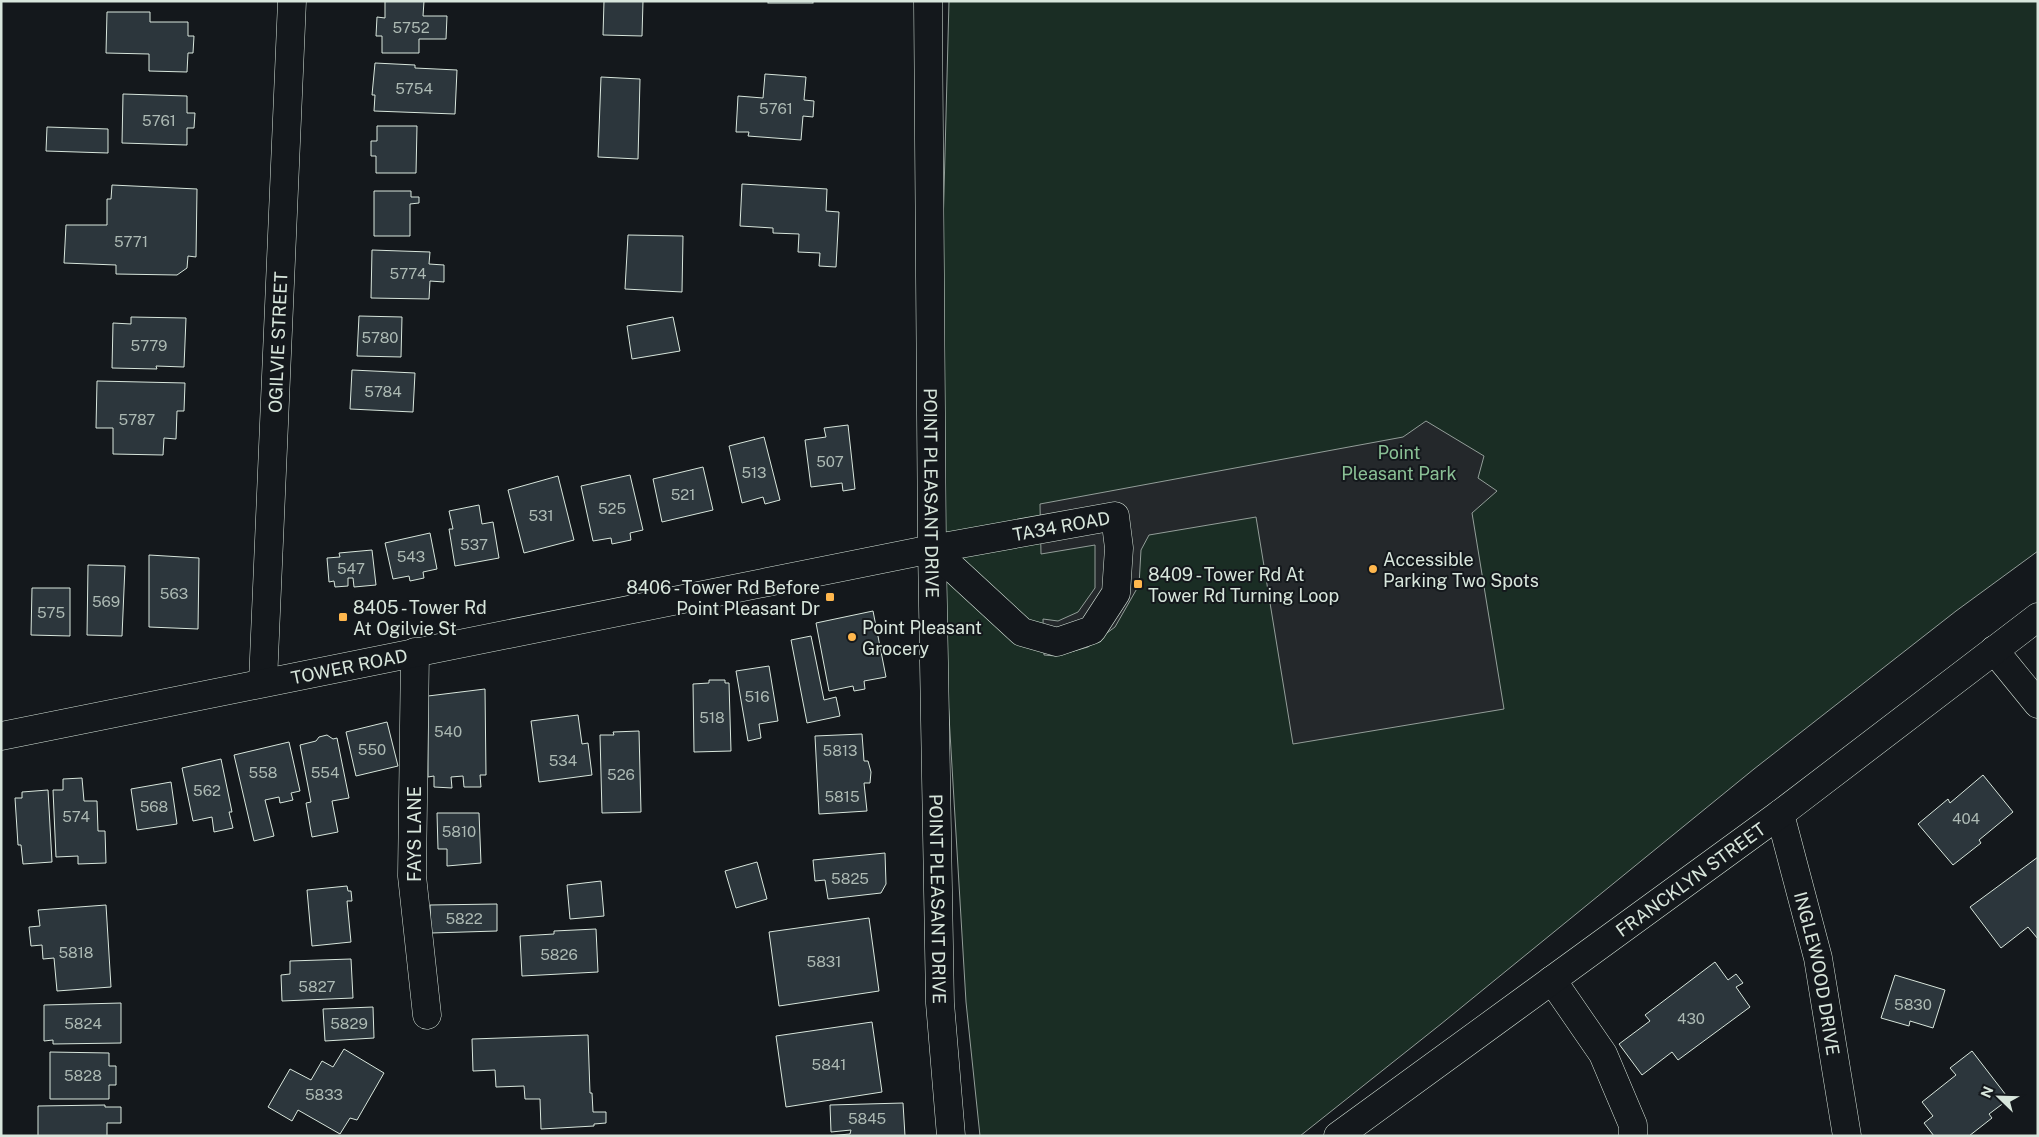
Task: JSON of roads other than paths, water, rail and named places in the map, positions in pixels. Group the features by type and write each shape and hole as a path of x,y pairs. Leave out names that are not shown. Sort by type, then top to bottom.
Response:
{"street":[{"name":"OGILVIE STREET","path":"263,682 292,1"},
{"name":"POINT PLEASANT DRIVE","path":"928,1 932,549 940,1003 951,1136"},
{"name":"TA34 ROAD","path":"1115,516 1119,548 1116,593 1092,630 1057,642 1022,632 932,549 1115,516"},
{"name":"TOWER ROAD","path":"1,736 932,549"},
{"name":"FRANCKLYN STREET","path":"1338,1136 1780,814 2038,617"},
{"path":"1994,650 2038,704"},
{"name":"FAYS LANE","path":"415,652 412,876 427,1016"},
{"name":"INGLEWOOD DRIVE","path":"1780,814 1818,958 1847,1136"},
{"path":"1552,980 1603,1054 1633,1125 1633,1136"}],"place":[{"name":"Accessible Parking Two Spots","path":"1373,569"},
{"name":"8409 - Tower Rd At Tower Rd Turning Loop","path":"1138,584"},
{"name":"8406 - Tower Rd Before Point Pleasant Dr","path":"830,597"},
{"name":"8405 - Tower Rd At Ogilvie St","path":"343,617"},
{"name":"Point Pleasant Grocery","path":"852,637"}],"park label":[{"name":"Point Pleasant Park","path":"1399,462"}]}
